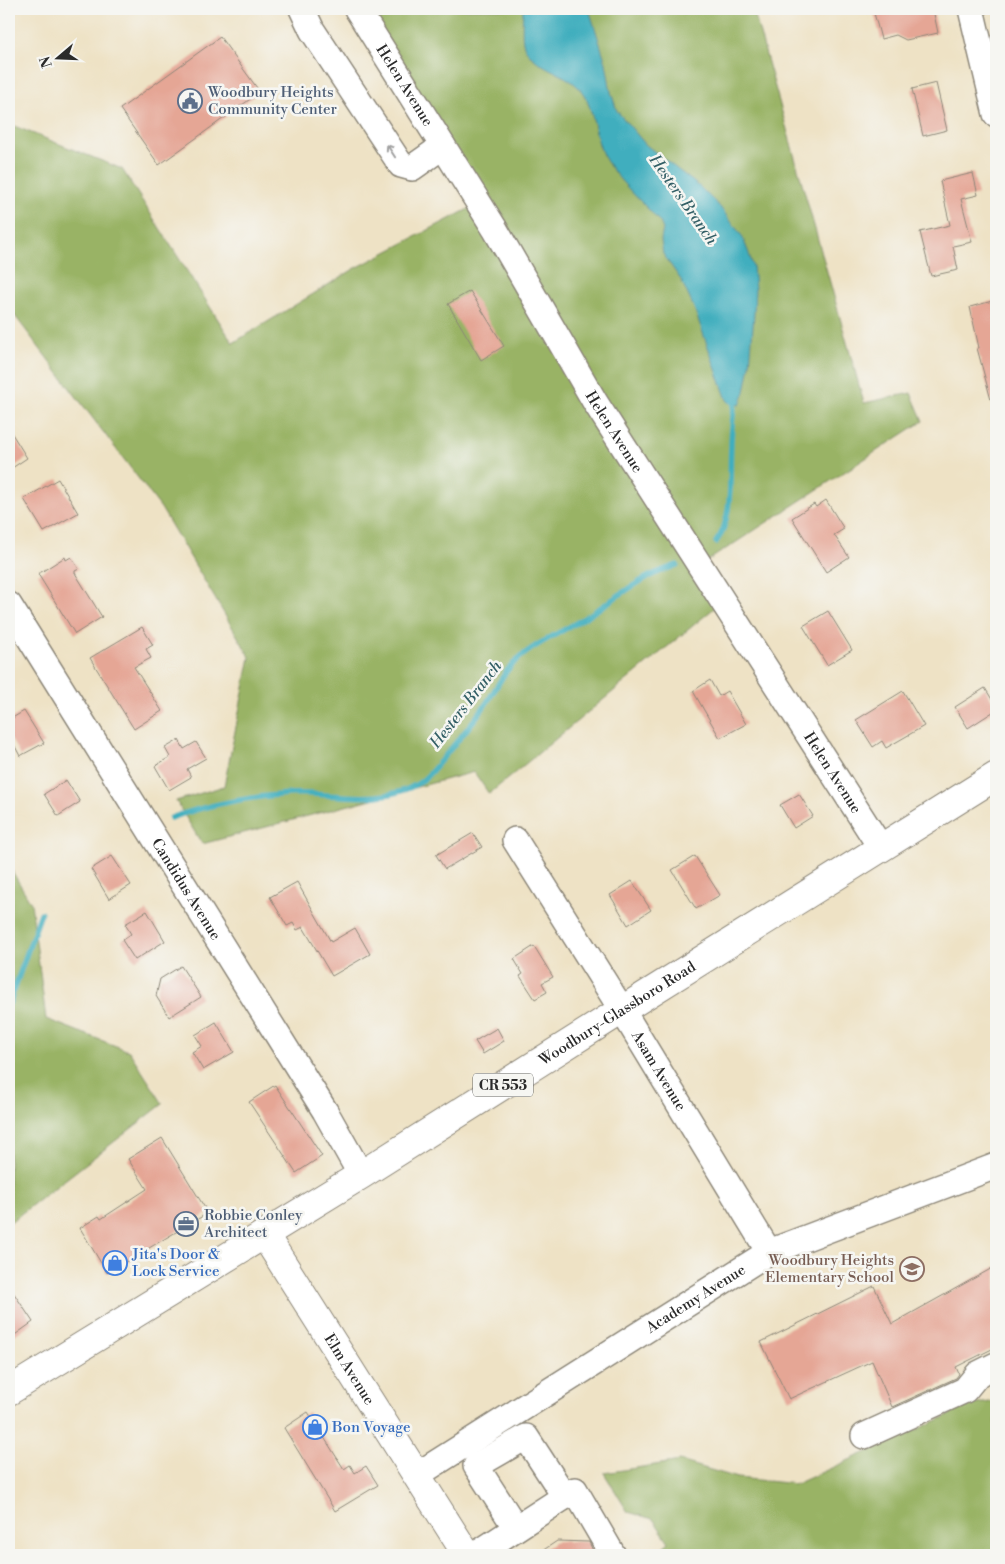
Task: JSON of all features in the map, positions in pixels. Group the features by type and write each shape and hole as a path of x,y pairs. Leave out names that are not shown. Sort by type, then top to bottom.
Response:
{"main road":[{"name":"Woodbury-Glassboro Road","path":"9,1390 361,1175 996,776"},
{"name":"Elm Avenue","path":"264,1234 467,1555"}],"street":[{"path":"302,9 312,30 401,165 412,168 443,146"},
{"name":"Helen Avenue","path":"357,9 495,229 595,402 881,848"},
{"path":"971,9 996,114"},
{"name":"Candidus Avenue","path":"9,605 325,1111 361,1175"},
{"name":"Asam Avenue","path":"515,840 622,1010 769,1252"},
{"name":"Academy Avenue","path":"417,1475 769,1252 996,1166"},
{"path":"864,1436 966,1390 978,1374 996,1366"},
{"path":"516,1528 476,1466 526,1437 565,1497"},
{"path":"475,1555 575,1490 614,1555"}],"green space":[{"path":"352,9 753,9 864,403 911,393 923,421 698,567 718,605 489,794 474,772 202,844 176,801 224,786 250,657 161,508 9,308 9,124 122,169 233,343 354,269 476,205"},
{"path":"9,866 31,903 46,1019 129,1051 163,1104 9,1223"},
{"path":"996,1401 996,1555 653,1555 669,1542 653,1519 628,1512 604,1473 680,1461 738,1478 796,1484 971,1405"}],"water":[{"path":"523,9 589,9 606,63 611,92 617,111 646,145 700,187 720,207 742,236 753,266 755,289 750,365 745,392 740,405 731,404 727,400 694,308 681,280 663,254 661,240 663,229 660,222 622,182 603,155 590,108 583,93 570,80 539,63 524,47 522,37"}],"building":[{"path":"893,9 933,9 938,33 906,40 896,35 881,39 874,13"},
{"name":"Woodbury Heights Community Center","path":"220,37 260,92 159,165 120,109"},
{"path":"936,83 947,130 923,136 912,89"},
{"path":"973,173 978,195 961,199 972,242 953,246 958,270 931,276 920,232 950,225 940,181"},
{"path":"470,291 504,346 481,360 448,304"},
{"path":"996,300 996,399 991,400 977,348 979,348 970,307"},
{"path":"9,429 27,458 9,470"},
{"path":"58,479 78,513 44,532 24,499"},
{"path":"826,500 844,529 834,535 849,557 826,572 792,518 814,504 816,507"},
{"path":"65,557 66,560 71,557 79,569 75,573 102,617 75,634 38,574"},
{"path":"828,611 852,650 827,665 803,626"},
{"path":"142,627 153,645 146,649 151,658 134,667 162,711 134,729 90,658"},
{"path":"710,680 719,696 727,691 746,724 720,738 693,691"},
{"path":"985,688 996,706 996,710 968,728 955,707"},
{"path":"903,691 924,726 886,748 882,741 873,747 856,720"},
{"path":"24,711 44,743 20,756 9,735 9,720"},
{"path":"179,740 184,749 196,742 206,758 187,769 191,777 169,790 155,766 170,757 165,748"},
{"path":"66,780 80,802 58,816 44,794"},
{"path":"799,794 813,816 794,828 780,805"},
{"path":"473,833 482,847 445,869 436,855"},
{"path":"112,856 131,885 109,899 91,869"},
{"path":"695,856 720,895 696,909 672,870"},
{"path":"632,881 651,910 628,925 610,895"},
{"path":"297,882 331,942 355,928 370,954 332,976 303,927 297,930 293,923 287,926 270,897"},
{"path":"147,911 165,941 135,960 122,940 131,934 125,924"},
{"path":"534,946 553,977 542,983 547,992 535,999 520,976 523,974 514,959"},
{"path":"181,966 201,997 169,1017 156,996 160,979"},
{"path":"216,1022 234,1052 203,1070 192,1052 202,1046 195,1035"},
{"path":"497,1028 504,1041 483,1054 475,1041"},
{"path":"275,1085 322,1156 296,1173 249,1102"},
{"path":"162,1138 208,1213 107,1273 80,1228 99,1216 101,1219 147,1189 128,1159"},
{"path":"996,1266 996,1347 956,1367 959,1374 956,1378 892,1407 872,1361 789,1399 761,1342 874,1286 892,1324"},
{"path":"9,1286 33,1322 9,1339"},
{"path":"308,1412 344,1469 350,1465 355,1473 366,1466 378,1485 335,1511 284,1428"},
{"path":"557,1541 589,1542 595,1555 536,1555"}],"waterway":[{"name":"Hesters Branch","path":"716,542 726,521 730,496 731,435 735,399"},
{"name":"Hesters Branch","path":"171,818 214,805 259,797 289,794 356,797 388,795 419,783 426,778 467,729 485,706 506,672 525,653 588,616 637,583 653,574 677,565"},
{"name":"Hesters Branch","path":"9,1004 41,913"}],"place":[{"name":"Woodbury Heights Community Center","path":"190,101"},
{"name":"Robbie Conley Architect","path":"186,1224"},
{"name":"Jita's Door & Lock Service","path":"115,1263"},
{"name":"Woodbury Heights Elementary School","path":"912,1269"},
{"name":"Bon Voyage","path":"315,1427"}]}
